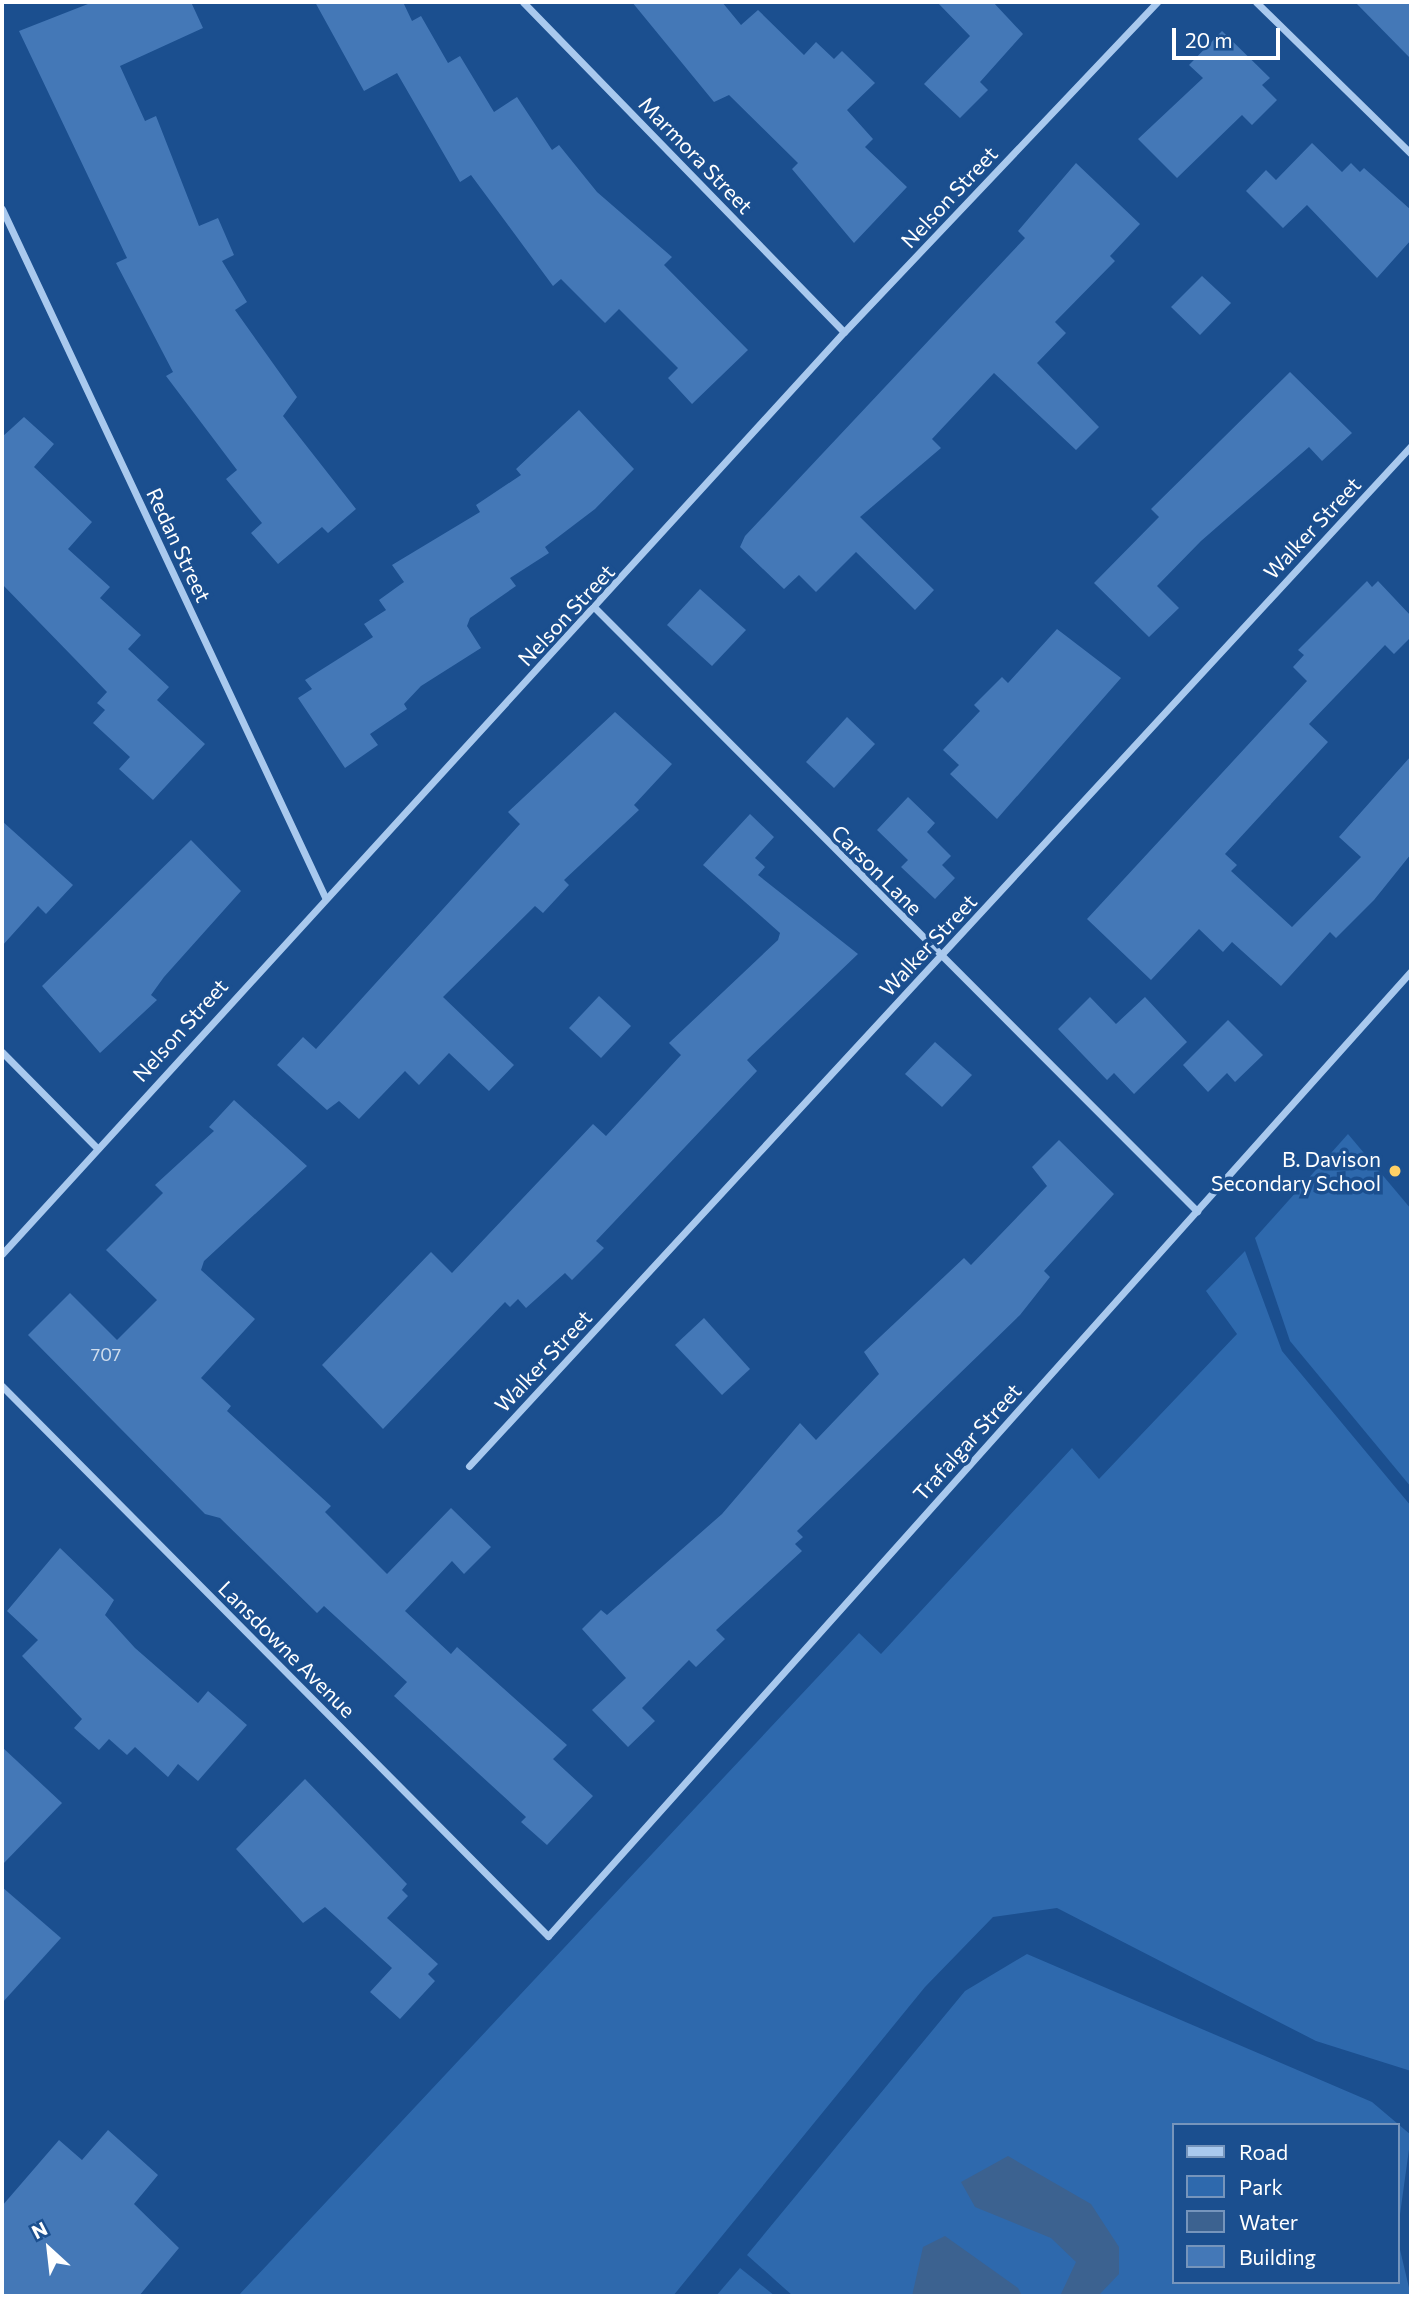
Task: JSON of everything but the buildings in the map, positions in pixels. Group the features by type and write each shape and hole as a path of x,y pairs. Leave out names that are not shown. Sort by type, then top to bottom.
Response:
{"street":[{"name":"Marmora Street","path":"523,2 844,332"},
{"name":"Nelson Street","path":"2,1254 96,1147 326,897 596,609 844,332 1157,2"},
{"path":"1255,2 1411,155"},
{"name":"Redan Street","path":"2,209 326,897"},
{"name":"Walker Street","path":"469,1466 1411,446"},
{"name":"Carson Lane","path":"596,609 940,958 1197,1211"},
{"name":"Trafalgar Street","path":"548,1936 1411,971"},
{"path":"2,1052 96,1147"},
{"name":"Lansdowne Avenue","path":"2,1386 548,1936"}],"green space":[{"path":"1348,1134 1411,1209 1411,1487 1290,1341 1255,1238"},
{"path":"1245,1251 1282,1351 1411,1506 1411,2071 1316,2041 1057,1908 993,1917 925,1987 673,2296 238,2296 859,1633 881,1654 1072,1448 1099,1479 1237,1334 1206,1291"},
{"path":"1027,1954 1372,2102 1397,2123 1172,2123 1172,2284 1399,2284 1399,2245 1411,2296 793,2296 747,2255 965,1991"},
{"path":"1399,2125 1411,2135 1399,2222"},
{"path":"740,2268 775,2296 716,2296"}],"water":[{"path":"1008,2156 1091,2204 1119,2247 1119,2274 1098,2296 1060,2296 1076,2262 1051,2238 975,2207 961,2182"},
{"path":"945,2236 1018,2288 1022,2296 912,2296 923,2247"}],"place":[{"name":"B. Davison Secondary School","path":"1395,1171"}]}
